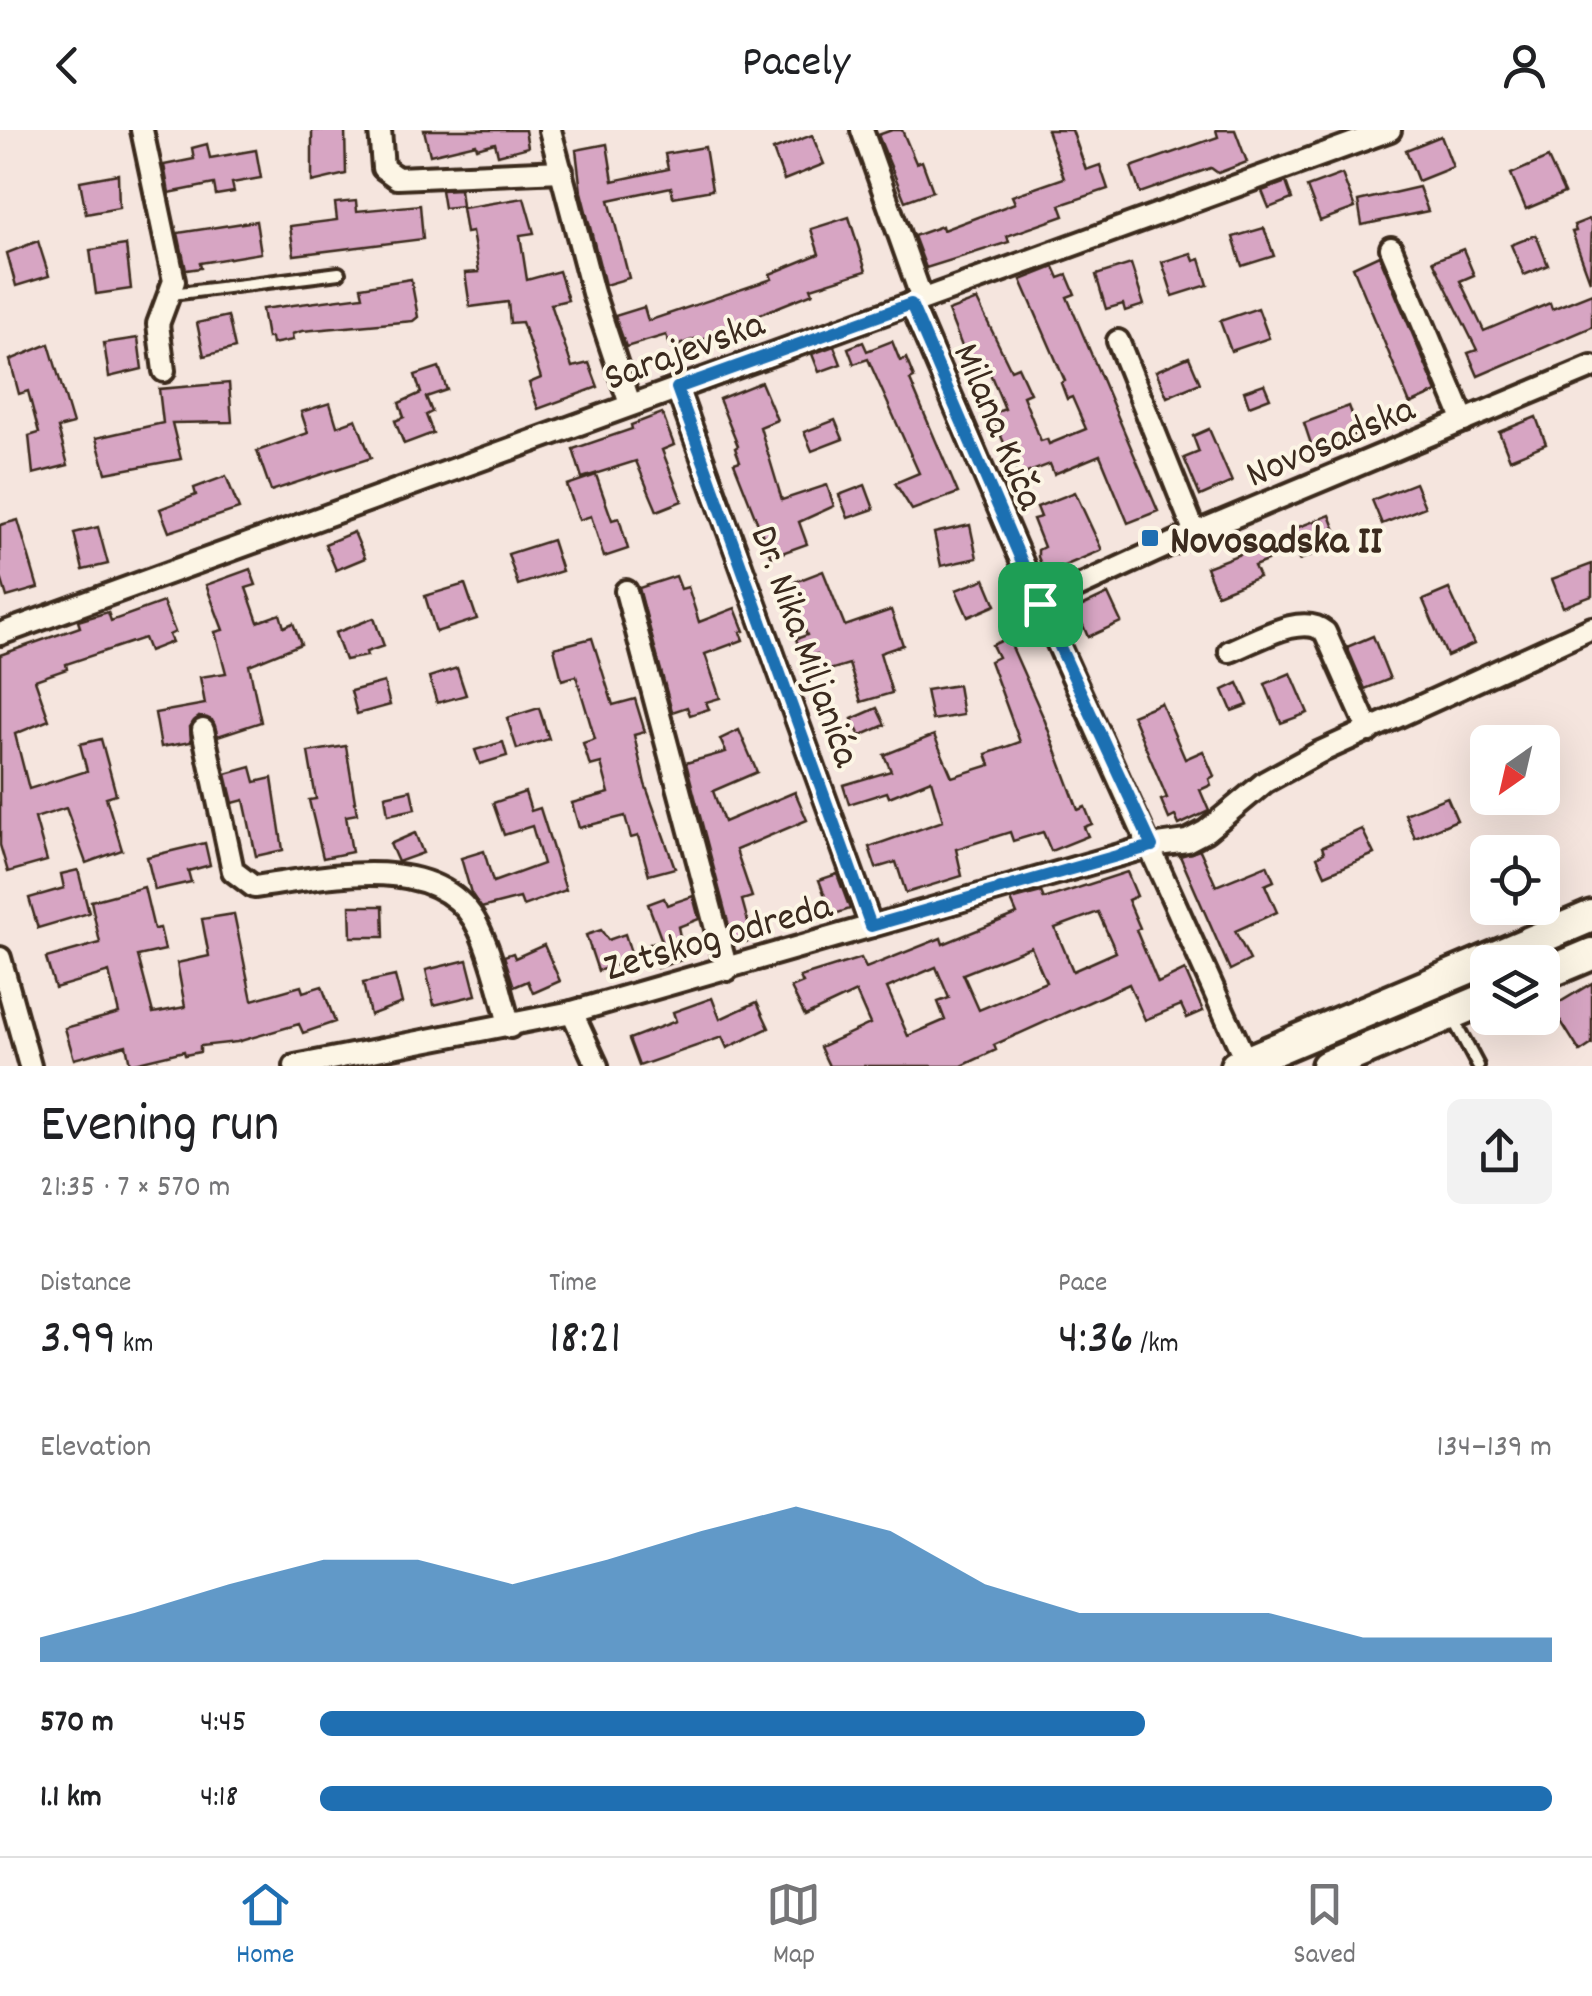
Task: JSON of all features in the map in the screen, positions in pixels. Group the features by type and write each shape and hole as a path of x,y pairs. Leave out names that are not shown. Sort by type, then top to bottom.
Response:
{"main road":[{"path":"1244,1065 1592,916"},
{"path":"1560,967 1592,954"},
{"path":"1327,1066 1470,1006"}],"street":[{"path":"142,130 174,281 158,324 164,370"},
{"path":"380,130 383,168 397,178 562,171"},
{"path":"550,130 593,293 630,404"},
{"name":"Milana Kuča","path":"862,130 917,301 1040,604 1152,846 1244,1065"},
{"name":"Sarajevska","path":"0,634 1390,130"},
{"path":"1391,248 1464,421"},
{"path":"1118,341 1195,532"},
{"name":"Novosadska","path":"1040,604 1195,532 1592,367"},
{"name":"Dr. Nika Miljanića","path":"677,388 871,926"},
{"path":"626,591 728,970"},
{"path":"1230,650 1299,625 1316,625 1325,632 1369,731"},
{"name":"Zetskog odreda","path":"295,1066 510,1028 728,970 1152,846 1187,841 1206,831 1266,782 1592,628"},
{"path":"202,730 232,871 239,880 254,886 372,874 415,878 442,890 480,930 510,1028"},
{"path":"0,958 30,1066"},
{"path":"572,1012 597,1066"}],"lane":[{"path":"172,294 339,273"},
{"path":"1450,1014 1478,1066"}],"building":[{"path":"312,130 345,130 346,174 312,182"},
{"path":"424,130 525,130 528,147 498,155 495,143 477,148 476,144 430,155"},
{"path":"902,130 916,163 922,161 933,191 905,201 878,135"},
{"path":"1047,130 1072,130 1086,170 1100,165 1108,189 1060,205 1064,216 1007,236 1009,242 926,268 914,236 942,226 943,230 1015,203 1012,196 1064,178"},
{"path":"1216,130 1235,130 1247,162 1218,173 1211,168 1140,193 1131,167 1218,137"},
{"path":"812,135 824,164 784,180 773,150"},
{"path":"1441,136 1453,167 1418,181 1406,150"},
{"path":"207,144 210,158 256,150 261,178 232,183 234,192 216,195 214,184 169,193 164,165 194,159 192,148"},
{"path":"607,144 613,181 668,169 665,154 705,147 712,190 673,197 671,187 609,200 629,278 605,285 581,192 576,150"},
{"path":"1548,158 1564,193 1526,209 1511,174"},
{"path":"118,174 119,208 86,214 80,181"},
{"path":"1342,174 1355,208 1320,221 1307,187"},
{"path":"1286,182 1292,199 1269,208 1262,191"},
{"path":"1419,187 1428,211 1362,225 1358,201"},
{"path":"460,189 462,206 444,208 441,190"},
{"path":"524,198 534,233 520,235 527,280 559,271 568,300 551,304 572,367 589,363 598,387 538,409 529,383 541,378 522,322 510,323 508,302 470,307 465,273 479,272 472,232 466,233 462,208"},
{"path":"356,201 357,211 420,205 423,239 294,255 290,226 337,220 335,203"},
{"path":"849,217 866,271 811,288 813,293 747,320 749,324 696,342 695,339 671,348 666,335 626,347 615,316 644,307 648,321 772,279 770,274 819,254 811,229"},
{"path":"1589,219 1590,281 1572,232 1576,231 1574,225"},
{"path":"256,221 261,253 200,263 201,268 186,270 178,233"},
{"path":"1264,228 1274,256 1242,266 1233,237"},
{"path":"1536,235 1548,265 1524,275 1511,245"},
{"path":"38,241 49,276 16,286 7,253"},
{"path":"126,245 131,289 96,294 90,250"},
{"path":"1463,249 1474,275 1460,281 1484,331 1550,303 1552,309 1592,293 1592,327 1478,376 1468,353 1477,350 1433,261"},
{"path":"1191,253 1194,261 1200,259 1208,285 1173,296 1162,262"},
{"path":"1379,255 1437,392 1410,404 1353,267"},
{"path":"1131,264 1144,305 1125,311 1123,304 1106,309 1096,275"},
{"path":"1054,267 1059,278 1067,275 1075,294 1067,297 1158,511 1128,523 1100,455 1054,474 1050,464 1019,476 991,414 1005,409 989,371 974,377 948,311 977,300 1011,370 1018,367 1030,393 1023,396 1041,441 1047,439 1049,444 1086,429 1072,397 1067,399 1061,383 1065,381 1021,280"},
{"path":"411,279 418,317 413,321 302,331 292,334 293,340 272,344 271,338 267,338 262,309 363,296 361,287"},
{"path":"1258,308 1269,338 1231,351 1220,321"},
{"path":"228,316 235,348 204,356 197,323"},
{"path":"138,338 142,369 109,377 104,343"},
{"path":"892,341 900,361 906,358 914,378 910,380 958,493 912,510 895,483 919,473 868,359 854,364 848,348 863,342 867,351"},
{"path":"49,344 73,424 58,428 68,465 33,474 29,436 39,433 28,391 19,394 10,360"},
{"path":"834,346 841,364 819,372 812,354"},
{"path":"1189,357 1200,383 1167,397 1156,371"},
{"path":"439,367 447,390 426,397 432,412 426,415 433,433 404,444 395,421 404,417 399,403 421,393 415,375"},
{"path":"761,382 777,420 760,427 782,500 827,485 834,506 799,522 807,544 771,557 734,463 740,461 735,448 738,446 719,399"},
{"path":"229,383 232,422 172,423 181,459 106,473 96,438 163,423 159,389"},
{"path":"1264,384 1270,398 1249,406 1244,391"},
{"path":"330,403 337,426 356,419 371,458 271,491 257,451 308,433 301,412"},
{"path":"1349,406 1359,433 1313,450 1304,423"},
{"path":"662,413 674,445 662,450 682,501 657,511 636,461 582,478 573,449 632,429 631,425"},
{"path":"1536,417 1546,444 1510,459 1499,432"},
{"path":"835,420 843,439 812,451 804,432"},
{"path":"1209,429 1232,482 1200,496 1184,458 1199,452 1193,436"},
{"path":"596,475 612,520 619,518 628,549 604,557 591,516 579,520 567,485"},
{"path":"226,476 239,509 169,532 160,509 196,495 194,488"},
{"path":"1415,483 1425,507 1382,524 1372,500"},
{"path":"865,485 874,509 848,518 839,495"},
{"path":"1075,492 1102,550 1045,574 1038,557 1038,550 1044,547 1033,519 1041,517 1037,507"},
{"path":"1330,515 1341,543 1299,560 1288,531"},
{"path":"18,520 38,588 7,597 0,574 0,525"},
{"path":"970,525 977,558 941,566 934,533"},
{"path":"98,527 108,564 83,570 74,533"},
{"path":"354,532 365,558 336,570 325,544"},
{"path":"552,540 562,571 518,585 508,554"},
{"path":"1261,546 1267,561 1254,566 1259,577 1217,594 1206,567"},
{"path":"1592,564 1592,596 1563,607 1552,579"},
{"path":"250,569 256,585 246,588 258,622 280,614 284,627 293,623 301,644 249,665 261,722 218,736 212,720 199,717 190,727 191,742 161,747 155,713 205,704 200,677 226,673 215,632 223,630 206,585"},
{"path":"823,571 845,626 891,610 903,645 880,653 892,693 861,702 849,664 823,672 817,654 803,659 796,639 807,635 787,585"},
{"path":"676,576 681,589 688,587 699,622 735,608 744,631 740,632 743,640 705,654 720,698 706,702 709,709 690,715 687,707 672,712 639,588"},
{"path":"985,579 996,605 968,617 956,590"},
{"path":"465,584 477,619 436,632 425,596"},
{"path":"1449,589 1474,644 1447,656 1423,600"},
{"path":"1108,594 1121,622 1088,637 1076,609"},
{"path":"163,602 175,632 169,635 172,642 149,651 144,638 66,664 67,669 35,680 49,720 15,734 29,789 87,771 80,744 101,739 116,794 106,797 122,850 86,863 66,808 35,818 47,861 8,872 0,845 0,655 80,627 78,621 108,612 111,621"},
{"path":"374,618 384,646 366,652 367,656 345,660 335,633"},
{"path":"1373,636 1390,679 1365,689 1347,647"},
{"path":"592,638 613,705 635,699 645,732 634,735 645,784 675,868 649,875 638,836 631,838 625,816 579,828 572,803 609,793 601,763 590,766 583,743 595,739 576,676 562,680 554,648"},
{"path":"1008,638 1078,810 1085,807 1092,824 1084,827 1088,836 1051,851 1043,832 1013,841 1010,832 956,849 962,876 906,893 896,862 876,868 869,847 943,821 931,780 889,797 887,792 849,804 843,785 891,771 884,755 934,735 952,777 990,765 986,754 1020,742 990,661 998,657 992,645"},
{"path":"457,668 466,695 437,703 429,677"},
{"path":"1291,673 1308,713 1281,723 1265,684"},
{"path":"384,682 390,705 357,714 351,691"},
{"path":"1238,683 1248,705 1232,711 1223,690"},
{"path":"958,685 963,715 932,720 926,690"},
{"path":"1161,703 1185,759 1203,751 1214,776 1209,779 1211,785 1200,790 1209,811 1179,825 1175,816 1169,819 1161,800 1167,798 1132,715"},
{"path":"539,708 549,739 517,749 507,718"},
{"path":"877,708 885,725 860,736 852,719"},
{"path":"739,730 757,772 713,791 724,822 795,792 807,820 736,850 752,897 742,900 753,940 734,945 686,763 726,752 720,739"},
{"path":"503,742 507,756 480,764 475,750"},
{"path":"346,746 357,814 346,816 352,852 323,858 309,800 316,799 308,752"},
{"path":"251,767 255,782 272,778 283,850 256,856 244,800 233,803 226,774"},
{"path":"411,790 415,809 388,815 385,796"},
{"path":"525,792 531,811 540,808 566,890 523,906 520,898 481,908 471,893 461,858 484,851 493,882 543,864 532,826 504,835 493,803"},
{"path":"1447,797 1457,820 1415,838 1405,814"},
{"path":"1362,829 1374,854 1325,875 1317,857 1324,853 1322,847"},
{"path":"415,833 423,853 398,862 390,844"},
{"path":"205,843 210,865 188,871 191,882 155,890 147,857"},
{"path":"1200,850 1216,886 1267,865 1274,881 1265,885 1277,912 1235,931 1250,960 1230,970 1180,856"},
{"path":"78,870 89,913 38,928 29,898 64,888 61,874"},
{"path":"1127,872 1137,896 1128,900 1140,928 1136,930 1158,983 1185,970 1203,1011 1187,1018 1181,1005 1145,1020 1129,984 994,1045 996,1050 962,1066 829,1066 820,1047 870,1024 856,992 805,1016 791,988 803,983 800,977 861,958 866,968 941,938 943,944 1017,914 1011,900 1041,892 1044,899","holes":["1098,912 1116,952 1073,971 1055,928","1031,947 1046,982 979,1010 963,974","936,967 949,998 938,1002 945,1020 908,1036 887,988"]},
{"path":"837,874 850,909 832,915 819,880"},
{"path":"144,887 154,929 160,928 165,950 138,956 153,1013 185,1007 177,963 209,956 202,919 234,914 252,1000 301,986 303,992 322,986 335,1022 303,1033 299,1024 237,1042 200,1046 200,1052 185,1055 184,1051 130,1064 126,1045 74,1059 65,1028 119,1013 109,972 55,988 46,958 100,943 91,901"},
{"path":"693,896 699,919 678,927 685,959 657,968 650,944 662,941 648,904 664,898 667,905"},
{"path":"350,906 383,906 384,937 351,937"},
{"path":"601,930 608,940 625,934 633,959 598,971 586,935"},
{"path":"544,945 560,981 533,993 528,981 514,987 504,956 513,953 515,958"},
{"path":"467,960 476,995 434,1005 426,970"},
{"path":"395,976 402,1003 370,1015 363,983"},
{"path":"1592,983 1592,1044 1580,1052 1560,1020 1560,1002"},
{"path":"712,998 720,1019 757,1002 769,1028 727,1048 722,1037 639,1066 629,1039 676,1021 673,1012"}],"place":[{"name":"Novosadska II","path":"1150,538"}],"route":[{"path":"911,304 1040,604 1152,846 871,926 677,388 911,304"}]}
